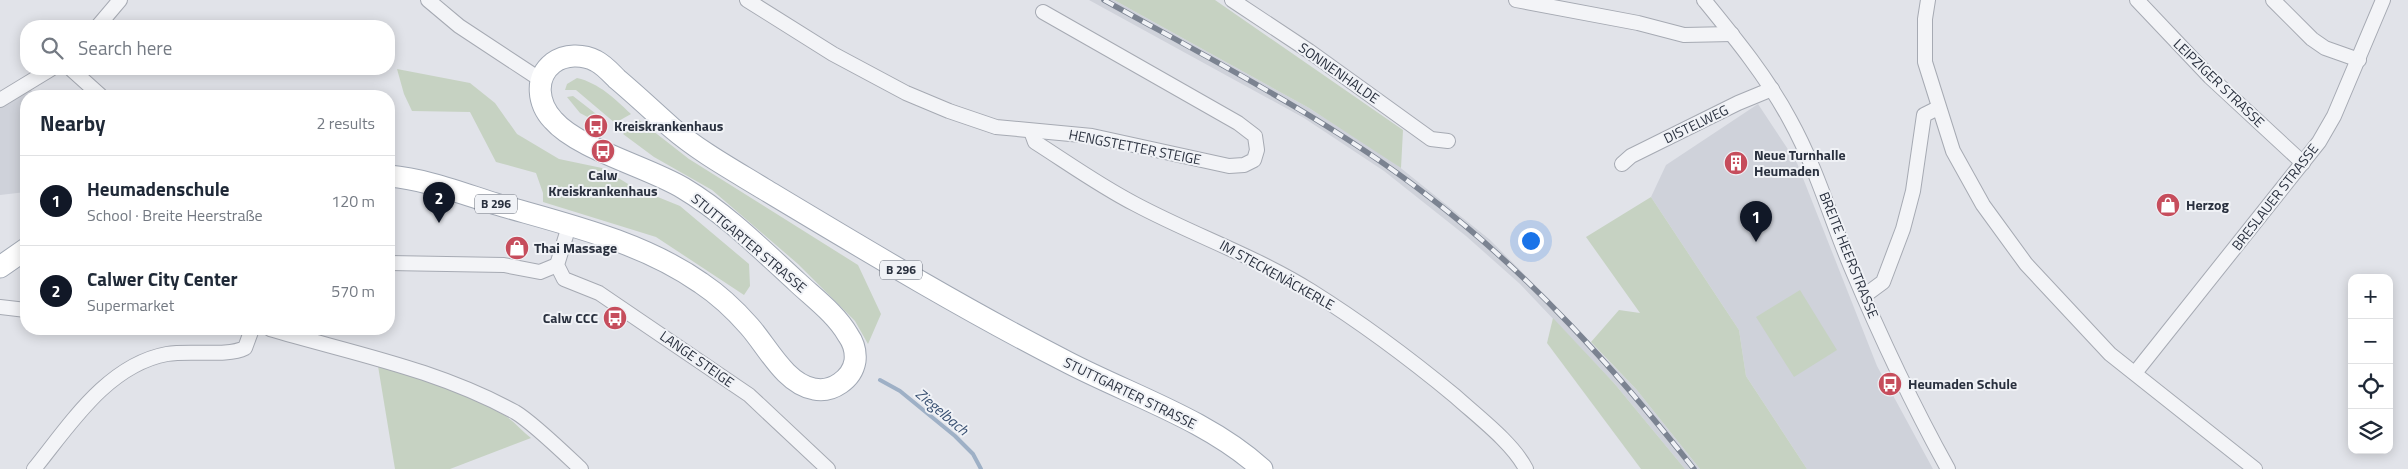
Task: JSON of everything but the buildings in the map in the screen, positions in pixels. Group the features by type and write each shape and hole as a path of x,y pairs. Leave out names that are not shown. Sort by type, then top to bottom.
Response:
{"main road":[{"name":"STUTTGARTER STRASSE","path":"395,177 424,182 569,226 662,259 700,282 724,300 746,322 790,376 814,390 837,386 845,380 853,368 855,358 851,338 834,316 810,294 711,207 683,188 592,146 556,124 544,109 541,99 541,80 548,67 559,59 571,56 597,61 684,138 725,165 860,246 984,317 1068,363 1198,426 1262,469"},
{"path":"0,268 20,253"}],"street":[{"path":"103,20 120,0"},
{"path":"428,0 459,26 541,80"},
{"name":"HENGSTETTER STEIGE","path":"747,0 833,54 906,93 996,126 1092,136 1229,166 1244,165 1254,160 1257,150 1255,136 1238,123 1043,12"},
{"name":"SONNENHALDE","path":"1232,0 1309,51 1431,139 1448,141"},
{"path":"1516,0 1638,23 1684,35 1732,34"},
{"name":"BREITE HEERSTRASSE","path":"1704,0 1732,34 1772,90 1808,155 1823,189 1850,266 1902,383 1948,469"},
{"path":"1928,0 1925,19 1925,62 1953,151 1983,206 2026,264 2110,354 2255,469"},
{"name":"LEIPZIGER STRASSE","path":"2137,0 2210,76 2303,163"},
{"path":"2273,0 2318,44 2359,60"},
{"name":"BRESLAUER STRASSE","path":"2135,373 2319,142 2334,116 2383,0"},
{"path":"0,100 41,75"},
{"path":"78,75 94,90"},
{"name":"DISTELWEG","path":"1622,164 1631,156 1702,120 1772,90"},
{"path":"1864,296 1883,282 1890,268 1913,191 1924,115 1938,108"},
{"name":"IM STECKENÄCKERLE","path":"1031,131 1035,142 1099,184 1135,204 1256,261 1303,286 1401,351 1474,413 1520,458 1526,469"},
{"path":"395,263 504,265 540,272 557,265 569,226"},
{"name":"LANGE STEIGE","path":"557,265 564,279 599,293 749,394 828,469"},
{"path":"0,307 20,309"},
{"path":"34,469 86,406 114,378 138,363 165,354 195,351 235,353 245,348 250,335"},
{"path":"293,335 393,361 452,382 516,413 581,469"}],"shaded area":[{"path":"1089,0 1114,0 1309,108 1392,161 1489,239 1527,277 1636,389 1700,469 1685,469 1614,383 1520,284 1466,236 1384,171 1304,118"},
{"path":"20,94 20,193 0,195 0,106"},
{"path":"1758,104 1797,163 1877,366 1933,469 1807,469 1746,376 1739,330 1651,197 1666,165"}],"green space":[{"path":"1114,0 1215,0 1403,130 1401,168 1309,108"},
{"path":"397,69 470,83 495,103 517,134 559,159 602,168 633,187 680,206 749,264 750,286 744,295 656,237 543,202 543,193 536,173 496,162 470,112 412,111 404,94"},
{"path":"577,78 600,88 631,114 615,123 576,90 565,90 567,84"},
{"path":"573,96 600,117 595,121 580,113 567,97"},
{"path":"639,120 689,159 858,265 881,314 868,344 855,321 798,264 712,190 654,157 623,134"},
{"path":"1651,197 1739,330 1746,376 1807,469 1700,469 1636,389 1591,342 1619,310 1640,313 1586,237"},
{"path":"1800,290 1837,350 1794,377 1756,317"},
{"path":"1553,318 1614,383 1685,469 1641,469 1547,343"},
{"path":"378,366 426,379 490,407 508,417 531,438 450,469 395,469"}],"waterway":[{"name":"Ziegelbach","path":"880,380 900,391 955,436 973,454 981,469"}],"railway":[{"path":"1104,0 1311,116 1351,141 1428,196 1501,258 1570,324 1633,395 1694,469"}],"place":[{"name":"Kreiskrankenhaus","path":"596,126"},
{"name":"Calw Kreiskrankenhaus","path":"603,151"},
{"name":"Neue Turnhalle Heumaden","path":"1736,163"},
{"name":"Herzog","path":"2168,205"},
{"name":"Calwer City Center","path":"439,223"},
{"name":"Heumadenschule","path":"1756,242"},
{"name":"Thai Massage","path":"517,248"},
{"name":"Calw CCC","path":"615,318"},
{"name":"Heumaden Schule","path":"1890,384"}]}
